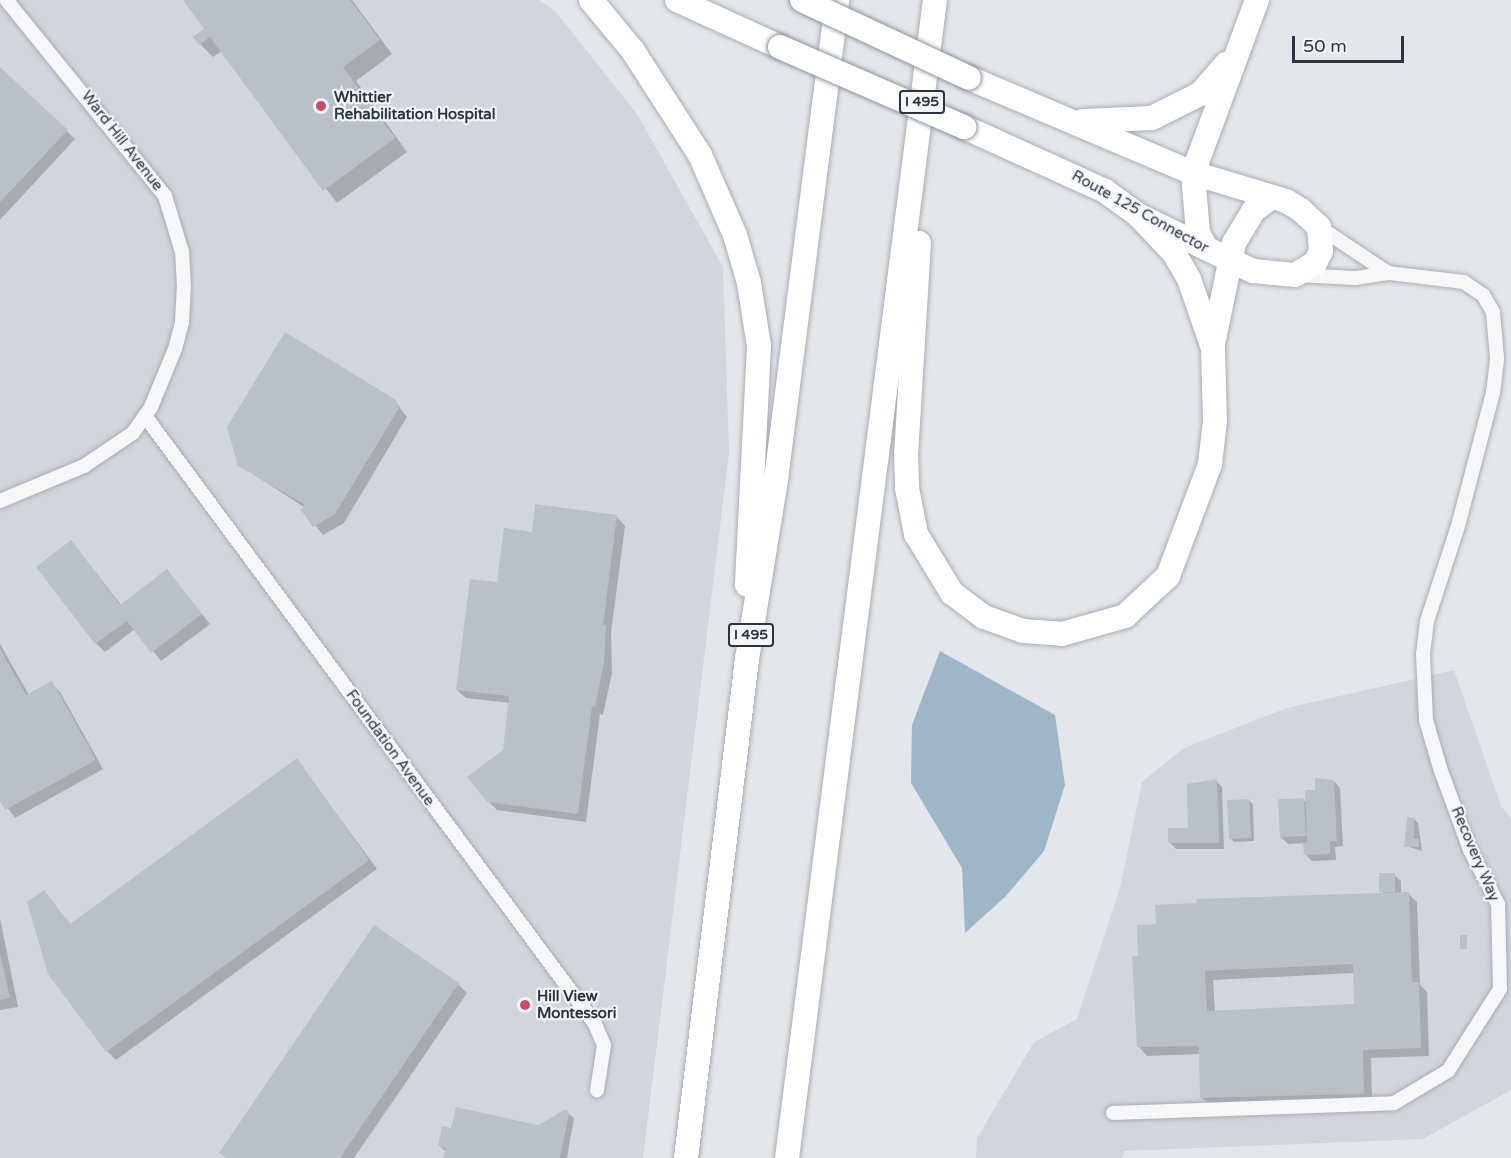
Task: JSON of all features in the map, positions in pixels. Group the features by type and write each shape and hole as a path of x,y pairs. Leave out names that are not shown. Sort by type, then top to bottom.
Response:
{"highway":[{"path":"591,0 633,51 700,155 735,235 749,283 759,346 754,491 747,557 747,659"},
{"name":"Route 125 Connector","path":"677,0 1095,185 1138,214 1253,271 1295,275"},
{"path":"802,0 969,78 1192,173 1272,197 1301,210 1318,227 1321,251 1315,263 1295,275"},
{"name":"I 495","path":"686,1158 747,659 776,479 837,0"},
{"name":"I 495","path":"787,1158 935,0"},
{"path":"1206,248 1198,233 1192,173 1257,0"},
{"path":"1070,120 1106,123 1152,118 1178,107 1218,76 1242,39"},
{"path":"916,148 920,219 907,488 916,534 928,558 952,593 984,617 1023,631 1062,634 1125,616 1168,576 1210,464 1215,421 1213,348 1228,259 1245,221 1272,197"},
{"path":"1138,214 1174,253 1189,279 1213,348"}],"street":[{"name":"Ward Hill Avenue","path":"0,501 84,466 133,433 145,416 165,377 182,322 182,252 165,196 6,0"},
{"path":"1318,227 1388,273"},
{"path":"1295,275 1355,278 1388,273"},
{"name":"Recovery Way","path":"1113,1113 1394,1103 1448,1071 1500,989 1498,904 1470,850 1440,768 1426,720 1423,683 1426,621 1458,526 1493,393 1496,333 1493,312 1483,295 1464,282 1388,273"},
{"name":"Foundation Avenue","path":"145,416 595,1024 604,1045 597,1090"}],"shaded area":[{"path":"0,0 539,0 555,11 637,114 723,267 729,453 643,1158 0,1158"},
{"path":"1454,670 1501,806 1511,819 1511,1090 1423,1139 1124,1151 1122,1158 976,1158 977,1138 1034,1042 1077,1019 1120,888 1142,782 1184,748 1287,708"}],"water":[{"path":"940,651 1055,715 1065,785 1044,851 1006,896 965,933 962,868 911,783 912,725"}],"building":[{"path":"183,0 350,0 380,40 343,67 395,138 323,191 210,37 199,45 193,37 204,29"},
{"path":"0,67 68,130 0,202"},
{"path":"285,332 396,400 399,408 335,514 313,527 301,510 304,504 238,466 227,427"},
{"path":"535,504 617,515 603,625 606,626 604,663 595,707 592,706 578,814 487,802 467,777 503,750 509,696 456,690 470,579 497,582 504,528 532,532"},
{"path":"71,540 120,605 167,569 202,614 151,653 127,621 95,644 36,567"},
{"path":"0,649 26,695 52,681 96,760 5,810 0,801"},
{"path":"297,758 369,860 106,1052 48,974 27,902 44,890 70,924"},
{"path":"1315,778 1334,780 1337,841 1330,841 1330,854 1304,855 1303,843 1307,842 1305,790 1315,790"},
{"path":"1217,779 1219,843 1168,843 1168,828 1188,828 1187,784"},
{"path":"1304,798 1306,836 1280,837 1278,799"},
{"path":"1249,799 1251,838 1229,839 1227,800"},
{"path":"1407,817 1414,818 1414,839 1419,839 1419,847 1404,847"},
{"path":"1379,873 1395,873 1395,892 1379,892"},
{"path":"1409,892 1412,982 1419,982 1421,1048 1363,1050 1364,1094 1200,1098 1199,1046 1137,1047 1132,956 1138,956 1137,925 1156,924 1155,905 1197,903 1196,899","holes":["1353,964 1354,1004 1207,1011 1205,971"]},
{"path":"374,925 459,983 340,1158 227,1158 219,1153"},
{"path":"1460,935 1467,935 1467,949 1460,949"},
{"path":"0,953 10,998 0,1000"},
{"path":"456,1107 538,1125 567,1109 569,1114 560,1158 443,1158 446,1148 438,1146 442,1126 451,1128"}],"place":[{"name":"Whittier Rehabilitation Hospital","path":"321,106"},
{"name":"Hill View Montessori","path":"525,1005"}]}
